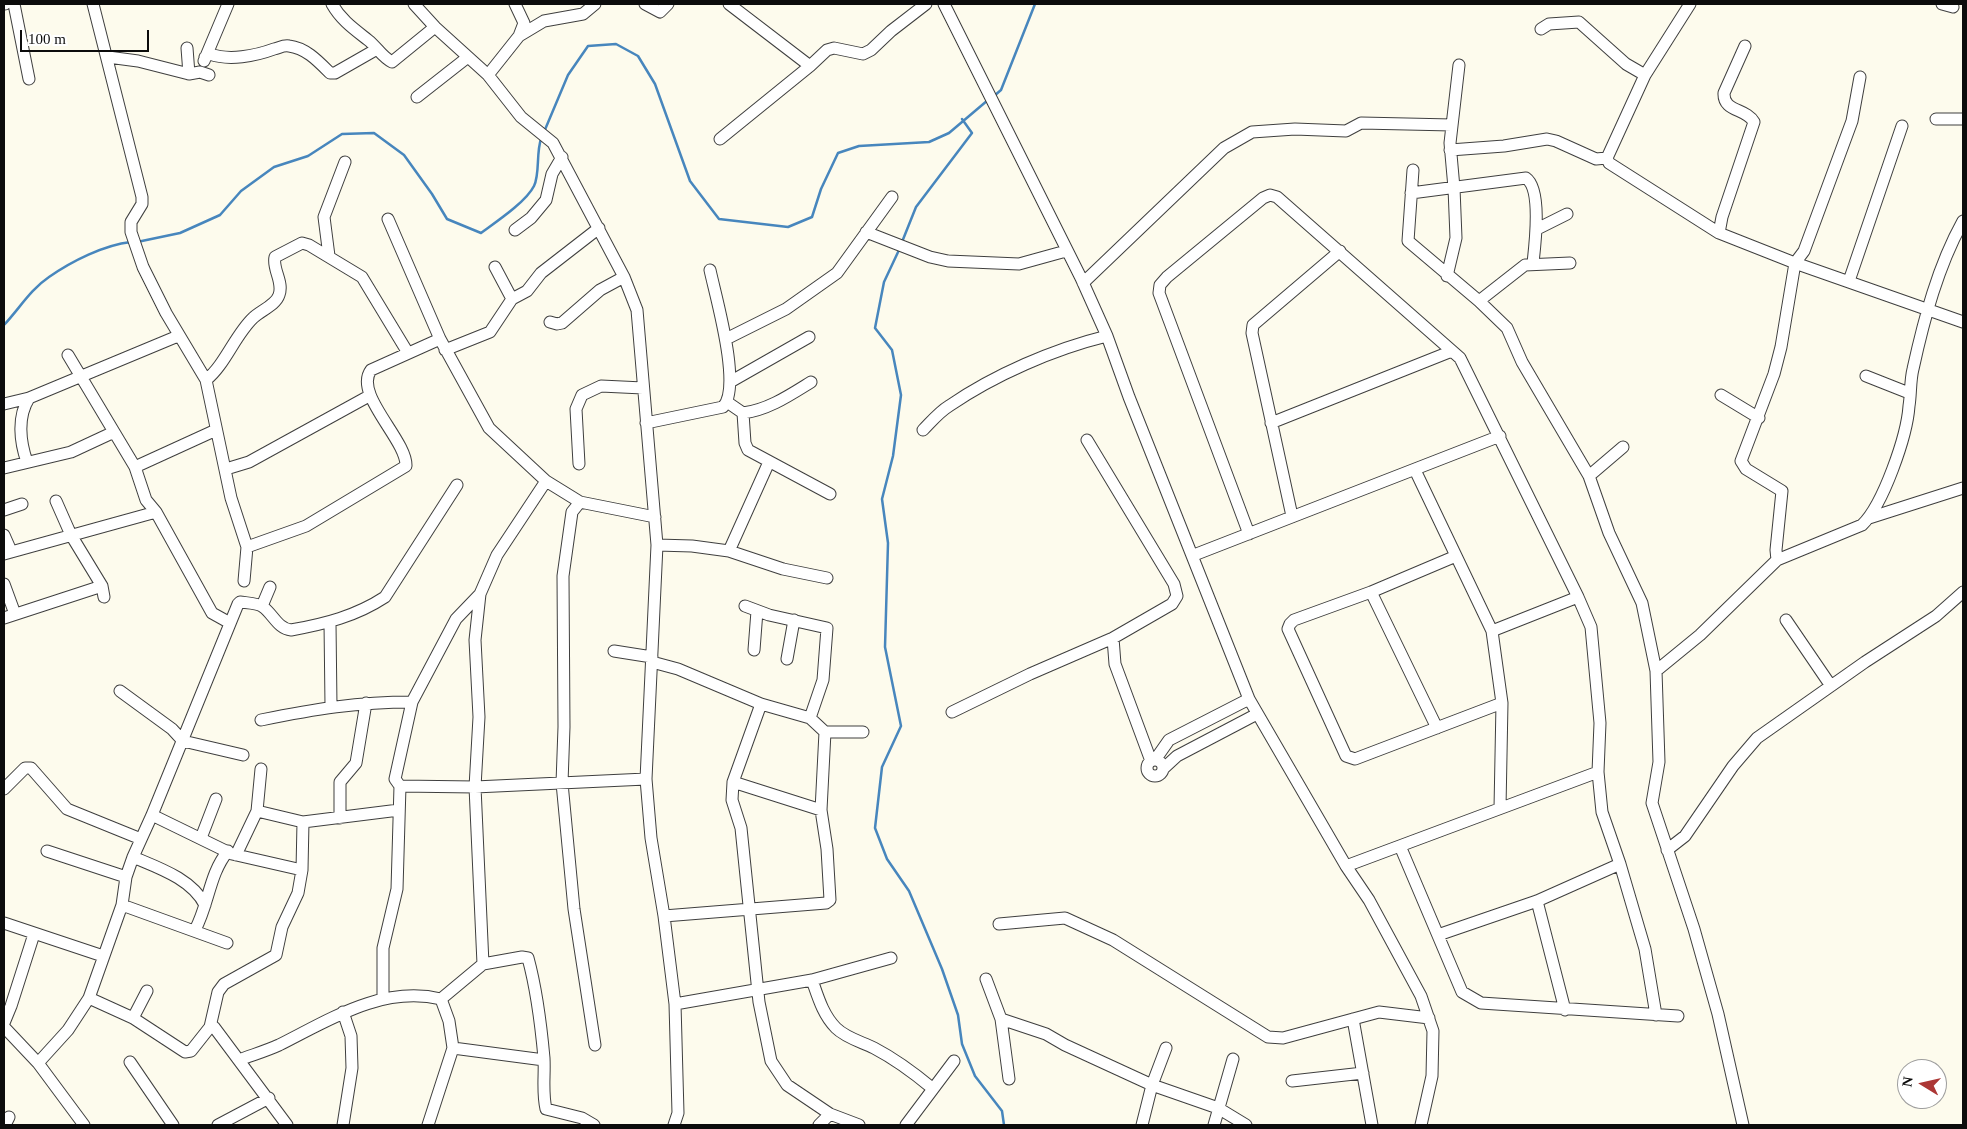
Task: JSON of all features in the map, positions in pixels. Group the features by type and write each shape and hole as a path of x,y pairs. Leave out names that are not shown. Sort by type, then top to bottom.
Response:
{"street":[{"path":"14,4 29,79"},
{"path":"94,4 142,197 142,204 131,222 131,232 143,267 178,336 206,380 231,498 247,547 244,581"},
{"path":"200,73 228,4"},
{"path":"332,4 354,31 392,62 435,28"},
{"path":"414,4 435,28 488,75 521,117 553,143 624,276 637,310 657,545 646,779 652,838 675,1004 678,1113 674,1125"},
{"path":"488,75 519,36 524,23 515,4"},
{"path":"519,36 544,22 582,14 595,4"},
{"path":"645,4 660,12 668,4"},
{"path":"729,4 810,66"},
{"path":"720,139 827,50 834,48 863,54 871,50 891,31 926,4"},
{"path":"944,4 1083,283 1107,336 1129,397 1194,555 1249,699 1346,866 1368,900 1421,996 1433,1032 1432,1076 1421,1125"},
{"path":"1607,158 1644,75 1690,4"},
{"path":"1541,30 1549,24 1578,22 1626,64 1644,75"},
{"path":"205,57 210,54 225,58 235,58 288,45 314,57 330,73 335,73 377,49"},
{"path":"1719,233 1722,216 1754,122 1752,117 1725,104 1723,100 1745,46"},
{"path":"187,48 200,73"},
{"path":"108,57 200,73"},
{"path":"417,97 468,57"},
{"path":"1447,276 1456,238 1450,150 1460,65"},
{"path":"1777,560 1776,550 1782,491 1746,469 1741,462 1758,418 1781,347 1794,263 1804,252 1852,122 1860,77"},
{"path":"1936,119 1963,119"},
{"path":"1083,283 1218,154 1252,132 1295,129 1346,131 1361,123 1452,125"},
{"path":"1849,281 1902,126"},
{"path":"1450,150 1504,146 1547,139 1556,140 1596,159 1607,158"},
{"path":"515,230 531,218 546,200 552,174 562,157"},
{"path":"1607,158 1612,166 1650,188 1702,224 1719,233 1794,263 1963,322"},
{"path":"329,256 324,217 345,162"},
{"path":"1414,170 1408,242 1447,276 1480,300 1507,328 1522,362 1589,476 1610,533 1642,602 1656,671 1659,762 1652,803 1666,850 1694,929 1718,1014 1743,1125"},
{"path":"1411,194 1526,178 1532,185 1537,229 1533,263"},
{"path":"1249,534 1161,303 1160,285 1263,198 1270,195 1277,196 1460,358 1578,597 1591,627 1600,722 1598,772 1602,812 1620,864 1645,949 1656,1015"},
{"path":"726,339 786,309 837,273 892,197"},
{"path":"1537,229 1567,214"},
{"path":"388,219 445,350 489,428 546,481 580,502 654,517"},
{"path":"1656,671 1700,635 1777,560 1862,525 1869,518 1878,504 1898,452 1910,407 1909,393 1912,370 1946,256 1963,222"},
{"path":"445,350 490,332 512,299 527,291 541,273 599,228"},
{"path":"866,232 930,257 1008,265 1030,262 1066,251"},
{"path":"206,380 213,375 227,351 252,318 278,299 280,290 276,257 302,244 329,256 362,277 408,353"},
{"path":"1292,516 1252,333 1253,325 1340,251"},
{"path":"1480,300 1525,264 1570,263"},
{"path":"495,267 512,299"},
{"path":"646,423 723,407 727,402 730,382 726,339 710,270"},
{"path":"550,322 562,323 600,290 624,276"},
{"path":"4,404 29,398 178,336"},
{"path":"923,430 947,407 984,385 1073,344 1107,336"},
{"path":"730,382 809,337"},
{"path":"247,547 306,526 406,466 406,462 383,416 369,396 367,378 371,370 440,339"},
{"path":"1271,423 1452,351"},
{"path":"68,355 135,468 146,500 156,512 212,614 230,623"},
{"path":"1866,376 1909,393"},
{"path":"743,413 775,403 811,382"},
{"path":"579,464 576,409 582,395 601,386 643,388"},
{"path":"1722,395 1758,418"},
{"path":"226,469 249,462 369,396"},
{"path":"27,462 20,436 25,404 29,398"},
{"path":"727,402 743,413 748,450 830,494"},
{"path":"135,468 216,430"},
{"path":"4,468 71,452 114,432"},
{"path":"1194,555 1500,436"},
{"path":"952,712 1030,674 1113,638 1172,604 1177,596 1174,584 1087,440"},
{"path":"1589,476 1623,447"},
{"path":"729,551 769,462"},
{"path":"1416,470 1492,631 1502,703 1500,808"},
{"path":"483,964 475,786 479,717 475,640 480,594 497,555 546,481"},
{"path":"38,1063 68,1030 89,998 122,905 126,877 132,858 152,815 240,602 262,606 285,629 330,623 369,608 386,597 457,485"},
{"path":"1869,518 1963,488"},
{"path":"4,584 9,616 103,592 71,535 56,501"},
{"path":"580,502 572,512 563,576 564,726 562,783 574,909 595,1045"},
{"path":"4,510 22,504"},
{"path":"4,535 8,552 156,512"},
{"path":"657,545 692,546 729,551 783,569 827,578"},
{"path":"1456,556 1371,592 1294,620 1288,630 1346,756 1355,759 1502,703"},
{"path":"262,606 270,587"},
{"path":"1371,592 1437,728"},
{"path":"1666,850 1685,836 1734,766 1757,738 1936,616 1963,592"},
{"path":"382,999 383,948 397,889 400,786 395,779 412,702 456,620 480,594"},
{"path":"1492,631 1578,597"},
{"path":"745,606 794,620 820,624 828,628 823,680 810,718"},
{"path":"754,650 757,610"},
{"path":"787,659 794,620"},
{"path":"1786,620 1831,686"},
{"path":"330,623 331,706"},
{"path":"1113,638 1115,664 1157,763"},
{"path":"614,651 678,668 761,704 810,718 825,732 863,732"},
{"path":"120,691 172,729 183,741 243,755"},
{"path":"1157,763 1169,740 1249,699"},
{"path":"261,720 331,706 366,702 412,702"},
{"path":"340,818 340,782 356,763 366,702"},
{"path":"761,704 733,782 732,800 741,828 759,1002 771,1061 787,1085 830,1114 859,1125"},
{"path":"1157,763 1177,756 1257,714"},
{"path":"664,916 826,903 830,900 827,849 820,810 825,732"},
{"path":"4,789 25,768 31,768 68,810 141,839"},
{"path":"195,930 205,911 204,893 218,863 232,853 257,811 261,769"},
{"path":"1346,866 1598,772"},
{"path":"400,786 475,786 646,779"},
{"path":"733,782 820,810"},
{"path":"201,838 216,799"},
{"path":"257,811 303,822 399,810"},
{"path":"152,815 232,853 302,870"},
{"path":"89,998 133,1018 188,1052 210,1027 218,992 224,984 276,955 282,927 298,892 302,870 303,822"},
{"path":"1400,846 1462,992 1472,999 1481,1003 1565,1010 1678,1016"},
{"path":"47,850 126,877"},
{"path":"132,858 155,867 204,893"},
{"path":"1438,935 1538,901 1620,864"},
{"path":"1538,901 1565,1010"},
{"path":"122,905 227,943"},
{"path":"998,924 1065,918 1113,940 1268,1037 1283,1038 1379,1012 1429,1018"},
{"path":"4,923 103,956"},
{"path":"4,1023 34,934"},
{"path":"441,999 483,964 522,957 528,958 535,987 544,1060 543,1098 546,1108 582,1118 594,1125"},
{"path":"675,1004 812,980 891,958"},
{"path":"986,979 1000,1018 1009,1079"},
{"path":"812,980 823,1010 837,1029 875,1049 915,1074 932,1088"},
{"path":"133,1018 147,991"},
{"path":"239,1060 276,1046 343,1012 382,999 424,995 441,999"},
{"path":"428,1125 453,1048 449,1021 441,999"},
{"path":"343,1012 351,1036 352,1068 343,1125"},
{"path":"1000,1018 1046,1034 1065,1045 1152,1085 1218,1108 1246,1125"},
{"path":"1352,1019 1372,1125"},
{"path":"4,1027 38,1063 84,1125"},
{"path":"210,1027 214,1027 269,1098 287,1125"},
{"path":"453,1048 544,1060"},
{"path":"1142,1125 1152,1085 1166,1048"},
{"path":"1214,1125 1233,1059"},
{"path":"906,1125 954,1061"},
{"path":"130,1062 173,1125"},
{"path":"1292,1081 1363,1073"},
{"path":"218,1125 269,1098"},
{"path":"819,1125 830,1114"}],"waterway":[{"path":"994,96 1001,90 1035,4"},
{"path":"544,132 568,75 588,46 616,44 638,56 655,84 690,181 719,219 788,227 812,217 821,189 838,153 859,146 929,142 949,133 988,100"},
{"path":"902,242 916,207 972,133 962,119"},
{"path":"137,242 180,233 220,215 241,191 274,167 308,156 342,134 374,133 404,155 447,219 481,233 518,205 534,186 541,139"},
{"path":"4,325 36,287 58,271 99,250 131,242"},
{"path":"899,250 884,282 875,328 892,350 901,395 893,456 882,499 888,543 885,647 901,726 882,767 875,828 887,859 909,891 942,969 958,1015 962,1044 975,1076 1002,1111 1004,1125"}]}
